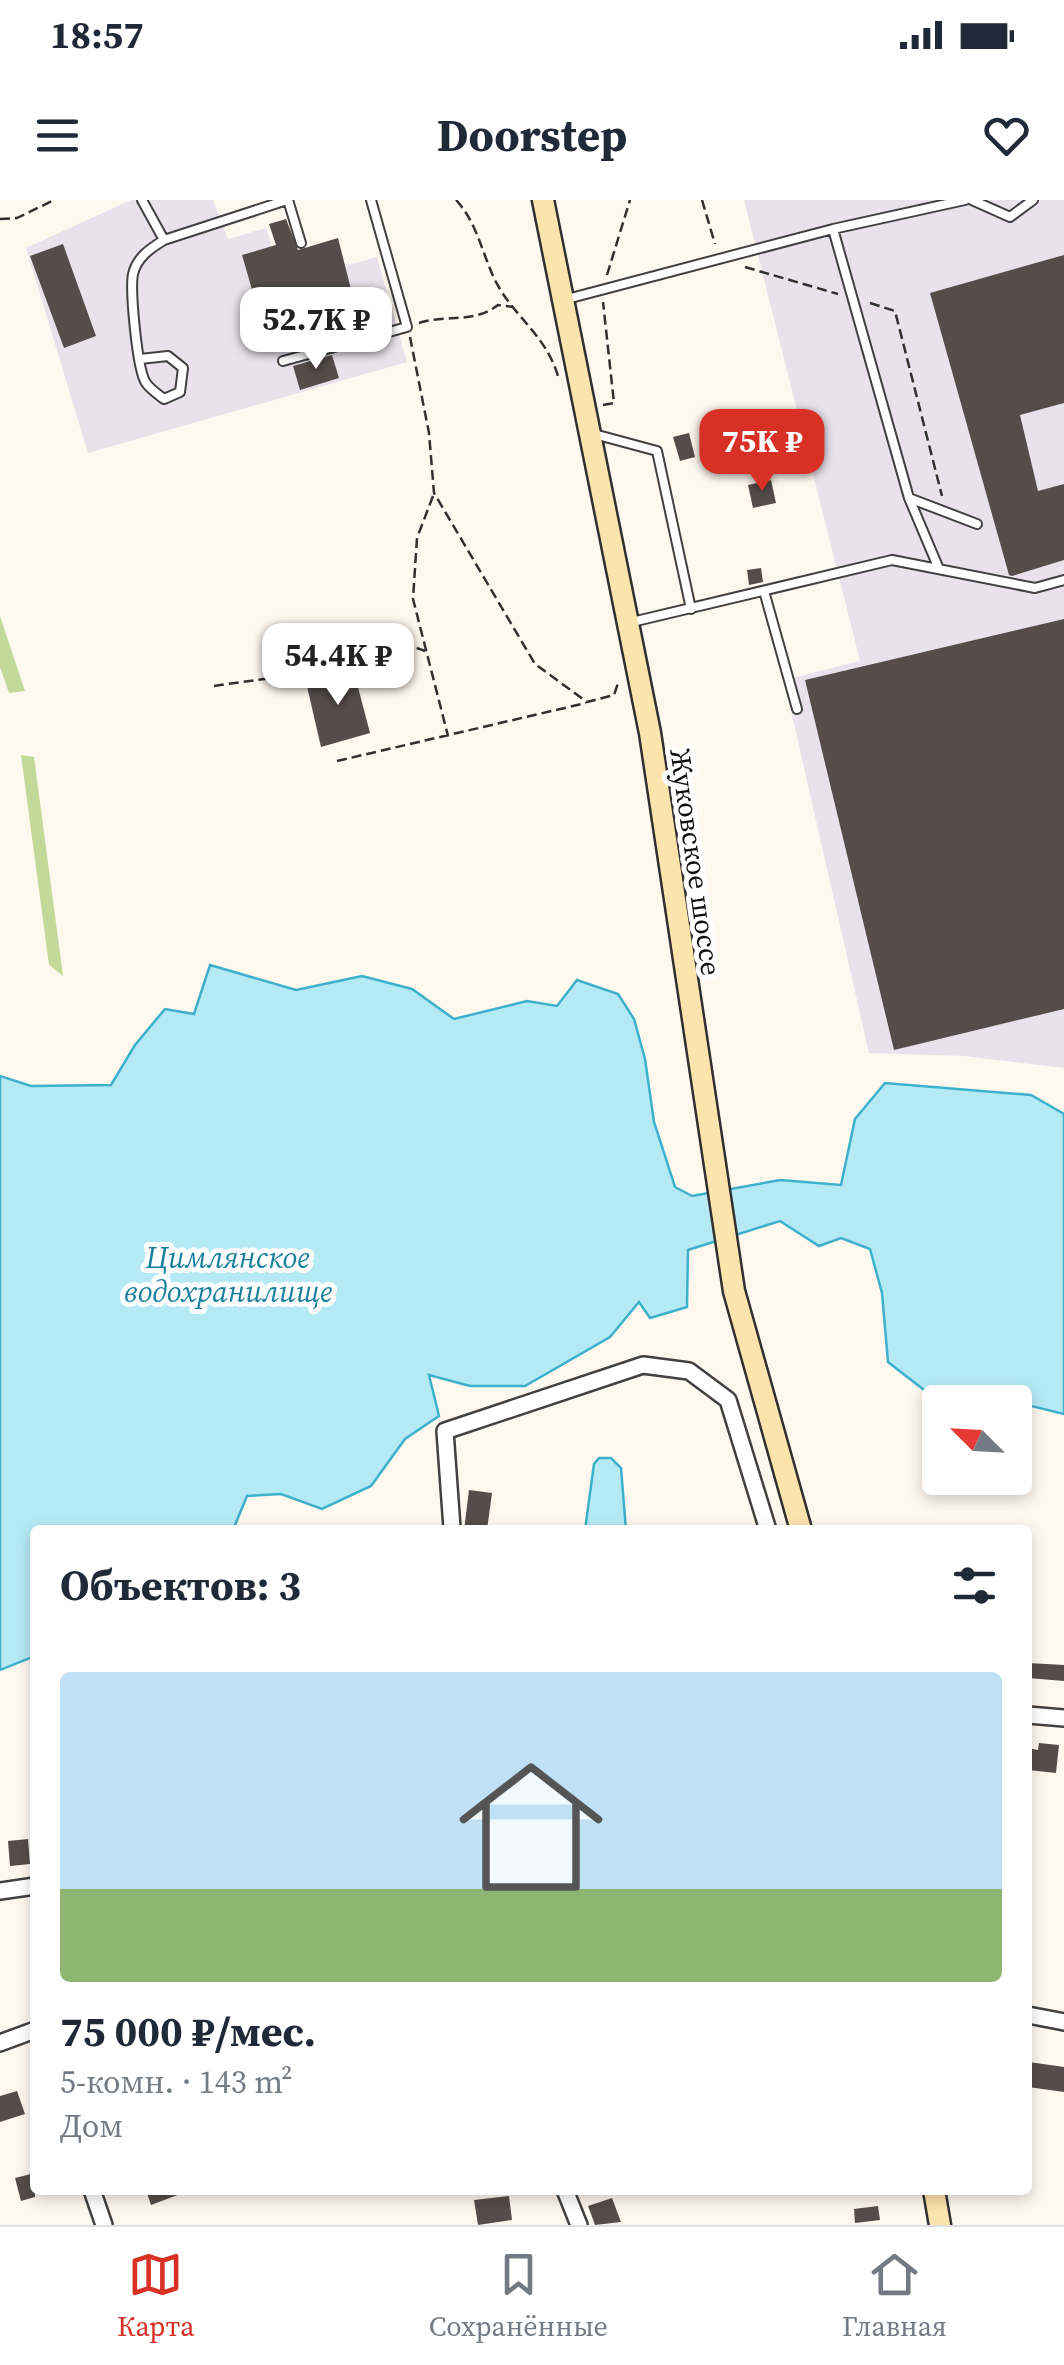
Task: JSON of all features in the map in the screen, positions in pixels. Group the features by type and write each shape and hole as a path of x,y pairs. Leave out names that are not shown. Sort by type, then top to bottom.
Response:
{"main road":[{"name":"Жуковское шоссе","path":"543,200 650,734 734,1291 799,1525"},
{"path":"935,2195 940,2225"}],"street":[{"path":"452,1525 445,1431 643,1366 688,1371 728,1400 766,1525"},
{"path":"1032,1715 1064,1718"},
{"path":"0,1891 30,1887"},
{"path":"1032,2015 1064,2022"},
{"path":"0,2043 30,2035"},
{"path":"94,2195 104,2225"},
{"path":"567,2195 579,2225"}],"lane":[{"path":"142,200 164,240"},
{"path":"140,359 168,356 183,368 180,392 164,399 145,382 140,359 136,331 134,274 146,251 164,240 288,200 302,244"},
{"path":"283,361 407,327 371,200"},
{"path":"562,300 833,229 969,200 1010,217 1033,200"},
{"path":"833,229 909,498 940,569"},
{"path":"590,433 657,451 692,608"},
{"path":"909,498 978,524"},
{"path":"628,623 892,560 1035,588 1064,580"},
{"path":"764,591 797,710"}],"path":[{"path":"0,219 18,218 54,200"},
{"path":"702,200 719,259 895,310 946,512"},
{"path":"513,306 498,305 483,316 440,317 407,327 420,377 434,493 535,664 588,702"},
{"path":"434,493 416,538 413,599 448,737"},
{"path":"214,686 339,665 372,646 400,642 426,651"},
{"path":"337,761 614,695 620,678"}],"shaded area":[{"path":"131,200 213,200 228,239 266,228 283,283 377,257 407,362 88,453 26,248"},
{"path":"744,200 1064,200 1064,1068 964,1056 869,1053 784,680 860,661"}],"green space":[{"path":"0,616 25,691 9,693 0,667"},
{"path":"21,755 34,757 63,976 49,965"}],"water":[{"name":"Цимлянское водохранилище","path":"210,965 296,990 362,976 412,989 454,1019 527,1001 557,1006 577,980 618,994 634,1019 645,1059 654,1122 675,1187 692,1196 780,1180 841,1185 855,1119 885,1083 1031,1095 1064,1114 1064,1414 1032,1406 1032,1385 922,1385 922,1388 888,1362 882,1293 870,1249 841,1238 819,1246 780,1221 688,1250 687,1307 650,1318 639,1302 610,1337 525,1386 470,1386 429,1375 439,1416 405,1439 371,1486 322,1509 281,1494 247,1496 235,1525 30,1525 30,1658 0,1670 0,1076 31,1086 111,1085 135,1045 165,1009 194,1014"},
{"path":"599,1458 611,1458 621,1468 626,1525 586,1525 594,1464"}],"building":[{"path":"286,219 298,250 338,238 352,293 286,312 280,292 255,300 242,255 276,245 269,224"},
{"path":"63,244 96,336 64,348 30,256"},
{"path":"1064,255 1064,403 1020,415 1038,491 1064,484 1064,560 1012,576 930,293"},
{"path":"332,355 339,378 300,390 293,366"},
{"path":"689,433 695,457 680,461 673,437"},
{"path":"771,480 776,503 753,508 748,485"},
{"path":"761,568 763,582 749,585 747,570"},
{"path":"1064,619 1064,1009 894,1050 805,680"},
{"path":"353,668 370,733 321,747 306,682"},
{"path":"469,1490 492,1493 488,1525 465,1525"},
{"path":"1032,1663 1064,1665 1064,1681 1032,1678"},
{"path":"1039,1743 1059,1745 1056,1773 1032,1770 1032,1749 1038,1750"},
{"path":"28,1839 30,1864 10,1866 8,1841"},
{"path":"1032,2062 1064,2067 1064,2092 1032,2088"},
{"path":"17,2091 25,2114 0,2122 0,2096"},
{"path":"30,2174 30,2195 35,2197 21,2201 15,2178"},
{"path":"148,2195 177,2195 151,2205"},
{"path":"509,2196 512,2220 478,2225 474,2200"},
{"path":"612,2198 621,2222 595,2225 588,2206"},
{"path":"878,2206 880,2220 855,2223 854,2209"}]}
